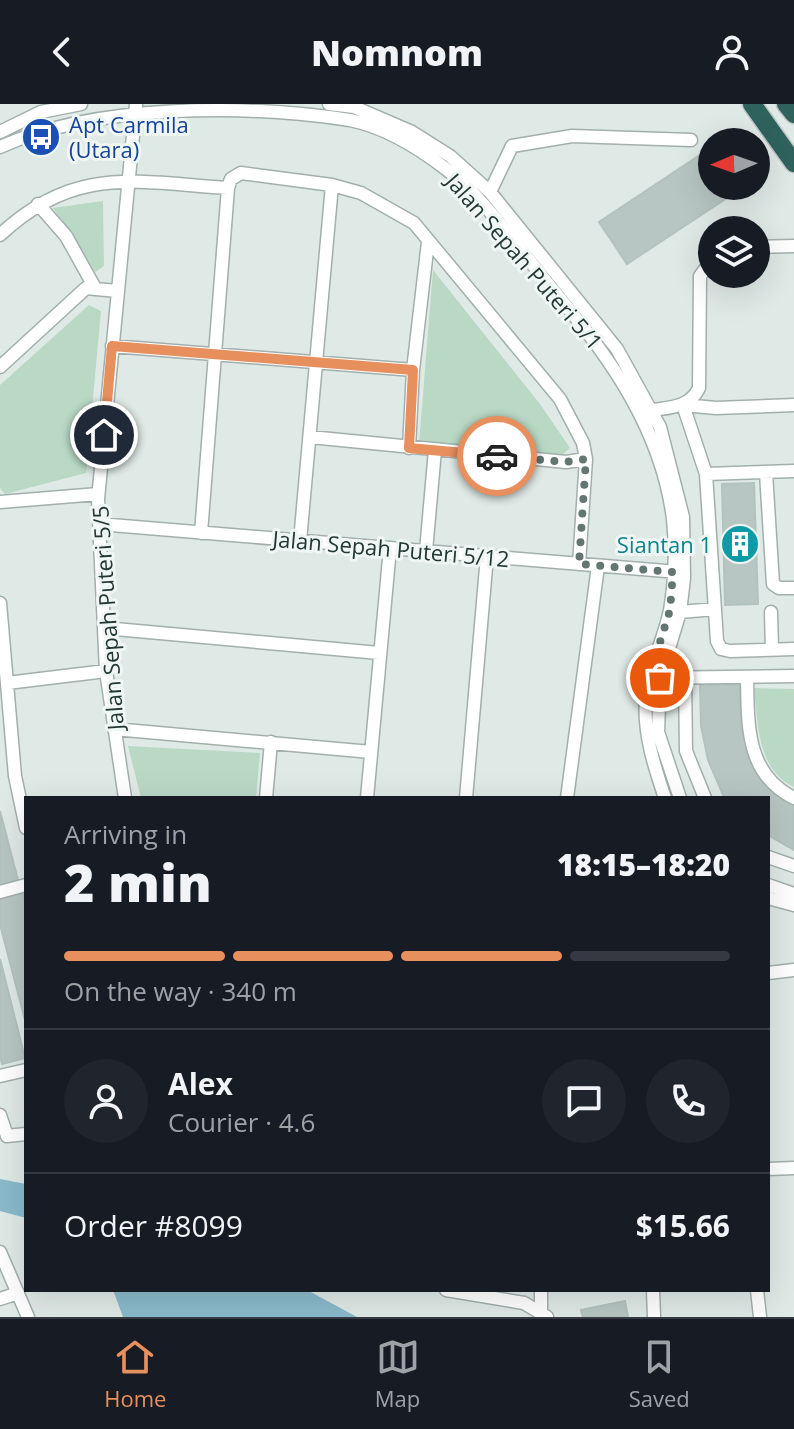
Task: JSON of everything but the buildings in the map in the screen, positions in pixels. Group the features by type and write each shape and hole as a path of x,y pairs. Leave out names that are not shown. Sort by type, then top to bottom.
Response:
{"highway":[{"path":"752,104 794,163"},
{"path":"786,104 794,114"}],"street":[{"path":"0,132 41,108 81,104"},
{"path":"329,104 412,132 450,156 490,192 617,349 645,411 683,405 716,408 794,405"},
{"name":"Jalan Sepah Puteri 5/1","path":"0,147 51,124 136,105 353,110 462,182 607,355 645,411 673,519 678,572 654,678 647,733 664,796"},
{"name":"Jalan Sepah Puteri 5/5","path":"125,796 106,671 98,494 136,105"},
{"path":"490,192 512,146 572,136 691,140"},
{"path":"201,533 228,188 231,179 241,173 332,185 361,193 414,223 560,399 583,443 586,459 579,564"},
{"path":"0,235 38,204 76,187 102,180 228,188"},
{"path":"300,541 332,185"},
{"path":"38,204 66,236 95,288"},
{"path":"409,448 413,370 428,242"},
{"path":"770,247 794,246"},
{"path":"0,367 80,293 95,288 117,291"},
{"path":"683,405 693,399 699,388 700,288"},
{"path":"112,346 413,370"},
{"path":"683,405 706,474 715,609 721,649 794,649"},
{"path":"310,437 566,462 586,459"},
{"path":"426,551 435,450"},
{"path":"706,474 794,471"},
{"path":"766,473 773,584 779,588 794,588"},
{"path":"0,502 98,494"},
{"name":"Jalan Sepah Puteri 5/12","path":"99,524 678,572"},
{"path":"367,796 390,548"},
{"path":"466,796 487,556"},
{"path":"567,796 598,566"},
{"path":"678,572 680,612 654,678 658,732 679,796"},
{"path":"0,603 5,690 15,776 24,819"},
{"path":"680,612 715,609"},
{"path":"771,612 772,650"},
{"path":"104,628 379,653"},
{"path":"5,690 106,671"},
{"path":"654,678 794,676"},
{"path":"747,677 749,739 755,760 768,779 794,798"},
{"path":"685,679 686,751 704,796"},
{"path":"114,729 371,752"},
{"path":"266,796 271,742"},
{"path":"770,858 794,866"},
{"path":"0,892 24,886"},
{"path":"770,886 794,894"},
{"path":"770,899 794,905"},
{"path":"770,973 794,970"},
{"path":"0,1076 24,1070"},
{"path":"0,1115 7,1136 24,1134"},
{"path":"770,1169 794,1168"},
{"path":"0,1252 28,1317"},
{"path":"460,1292 507,1299 544,1315"},
{"path":"541,1292 544,1315"},
{"path":"653,1292 654,1317"},
{"path":"757,1292 760,1317"},
{"path":"0,1299 18,1293"}],"green space":[{"path":"103,201 104,266 95,272 53,208"},
{"path":"433,270 540,404 570,448 561,456 419,444"},
{"path":"89,305 101,311 86,473 5,494 0,488 0,385"},
{"path":"754,688 794,689 794,787 782,779 766,757"},
{"path":"128,746 260,753 256,796 140,796"}],"water":[{"path":"0,1179 24,1184 24,1217 0,1211"},
{"path":"114,1292 311,1292 357,1317 123,1317"}],"way so far":[{"path":"497,456 566,462 586,459 579,564 673,572 670,610 649,678 660,678"}],"place":[{"name":"Apt Carmila (Utara)","path":"41,137"},
{"name":"Siantan 1","path":"740,544"}],"route":[{"path":"104,435 112,346 413,370 409,448 497,456"}]}
